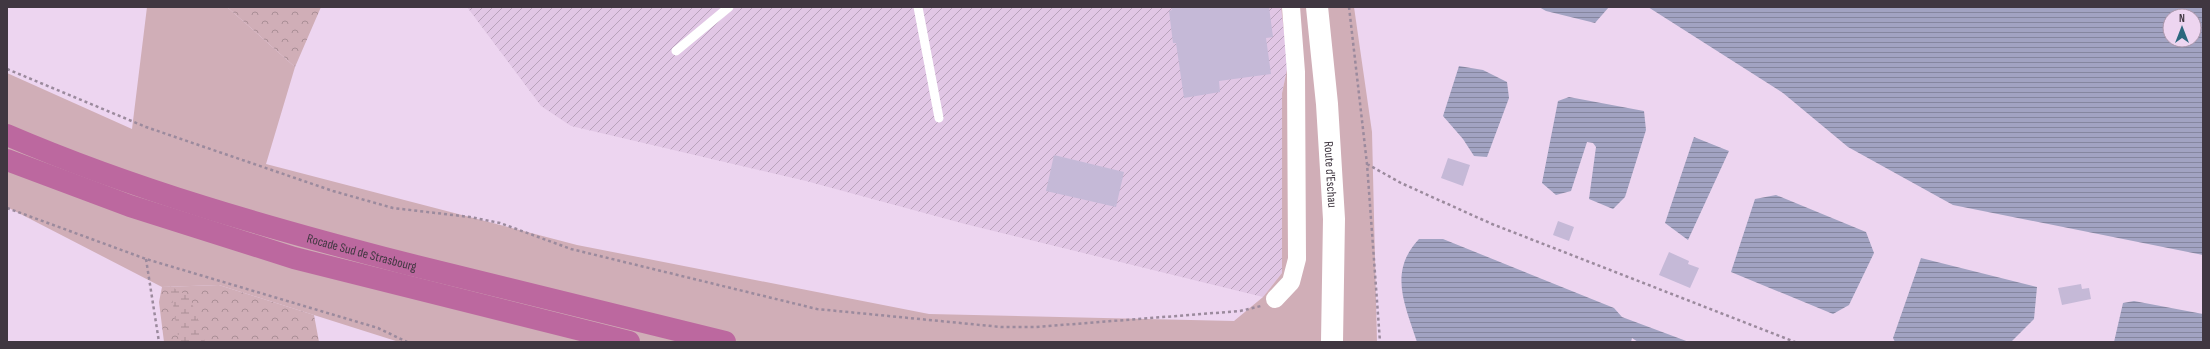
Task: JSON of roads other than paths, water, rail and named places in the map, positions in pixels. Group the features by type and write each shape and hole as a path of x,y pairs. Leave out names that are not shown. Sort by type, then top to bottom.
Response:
{"highway":[{"name":"Rocade Sud de Strasbourg","path":"7,134 113,176 204,207 305,237 516,291 725,342"},
{"name":"Rocade Sud de Strasbourg","path":"7,160 130,206 294,258 629,342"}],"main road":[{"name":"Route d'Eschau","path":"1318,7 1327,104 1334,219 1332,342"}],"street":[{"path":"1275,299 1290,282 1297,259 1296,72 1291,7"}],"lane":[{"path":"676,51 729,7"},
{"path":"918,7 939,118"}],"water":[{"path":"1539,7 1609,7 1595,23 1546,11"},
{"path":"1648,7 2203,7 2203,255 1953,205 1848,147 1783,93"},
{"path":"1459,66 1483,70 1507,82 1509,98 1487,157 1474,156 1463,139 1443,116"},
{"path":"1569,97 1644,111 1646,130 1625,197 1613,209 1589,199 1596,147 1593,143 1587,142 1571,191 1556,195 1542,183 1558,101"},
{"path":"1694,137 1729,151 1688,240 1665,223"},
{"path":"1776,195 1866,232 1874,253 1849,305 1833,314 1731,272 1755,199"},
{"path":"1419,239 1443,239 1614,308 1622,317 1689,342 1638,342 1632,338 1631,342 1417,342 1404,301 1402,276 1404,264 1410,251"},
{"path":"1921,258 2037,287 2034,319 2011,342 1895,342 1893,338"},
{"path":"2134,301 2203,314 2203,342 2114,342 2123,303"}]}
